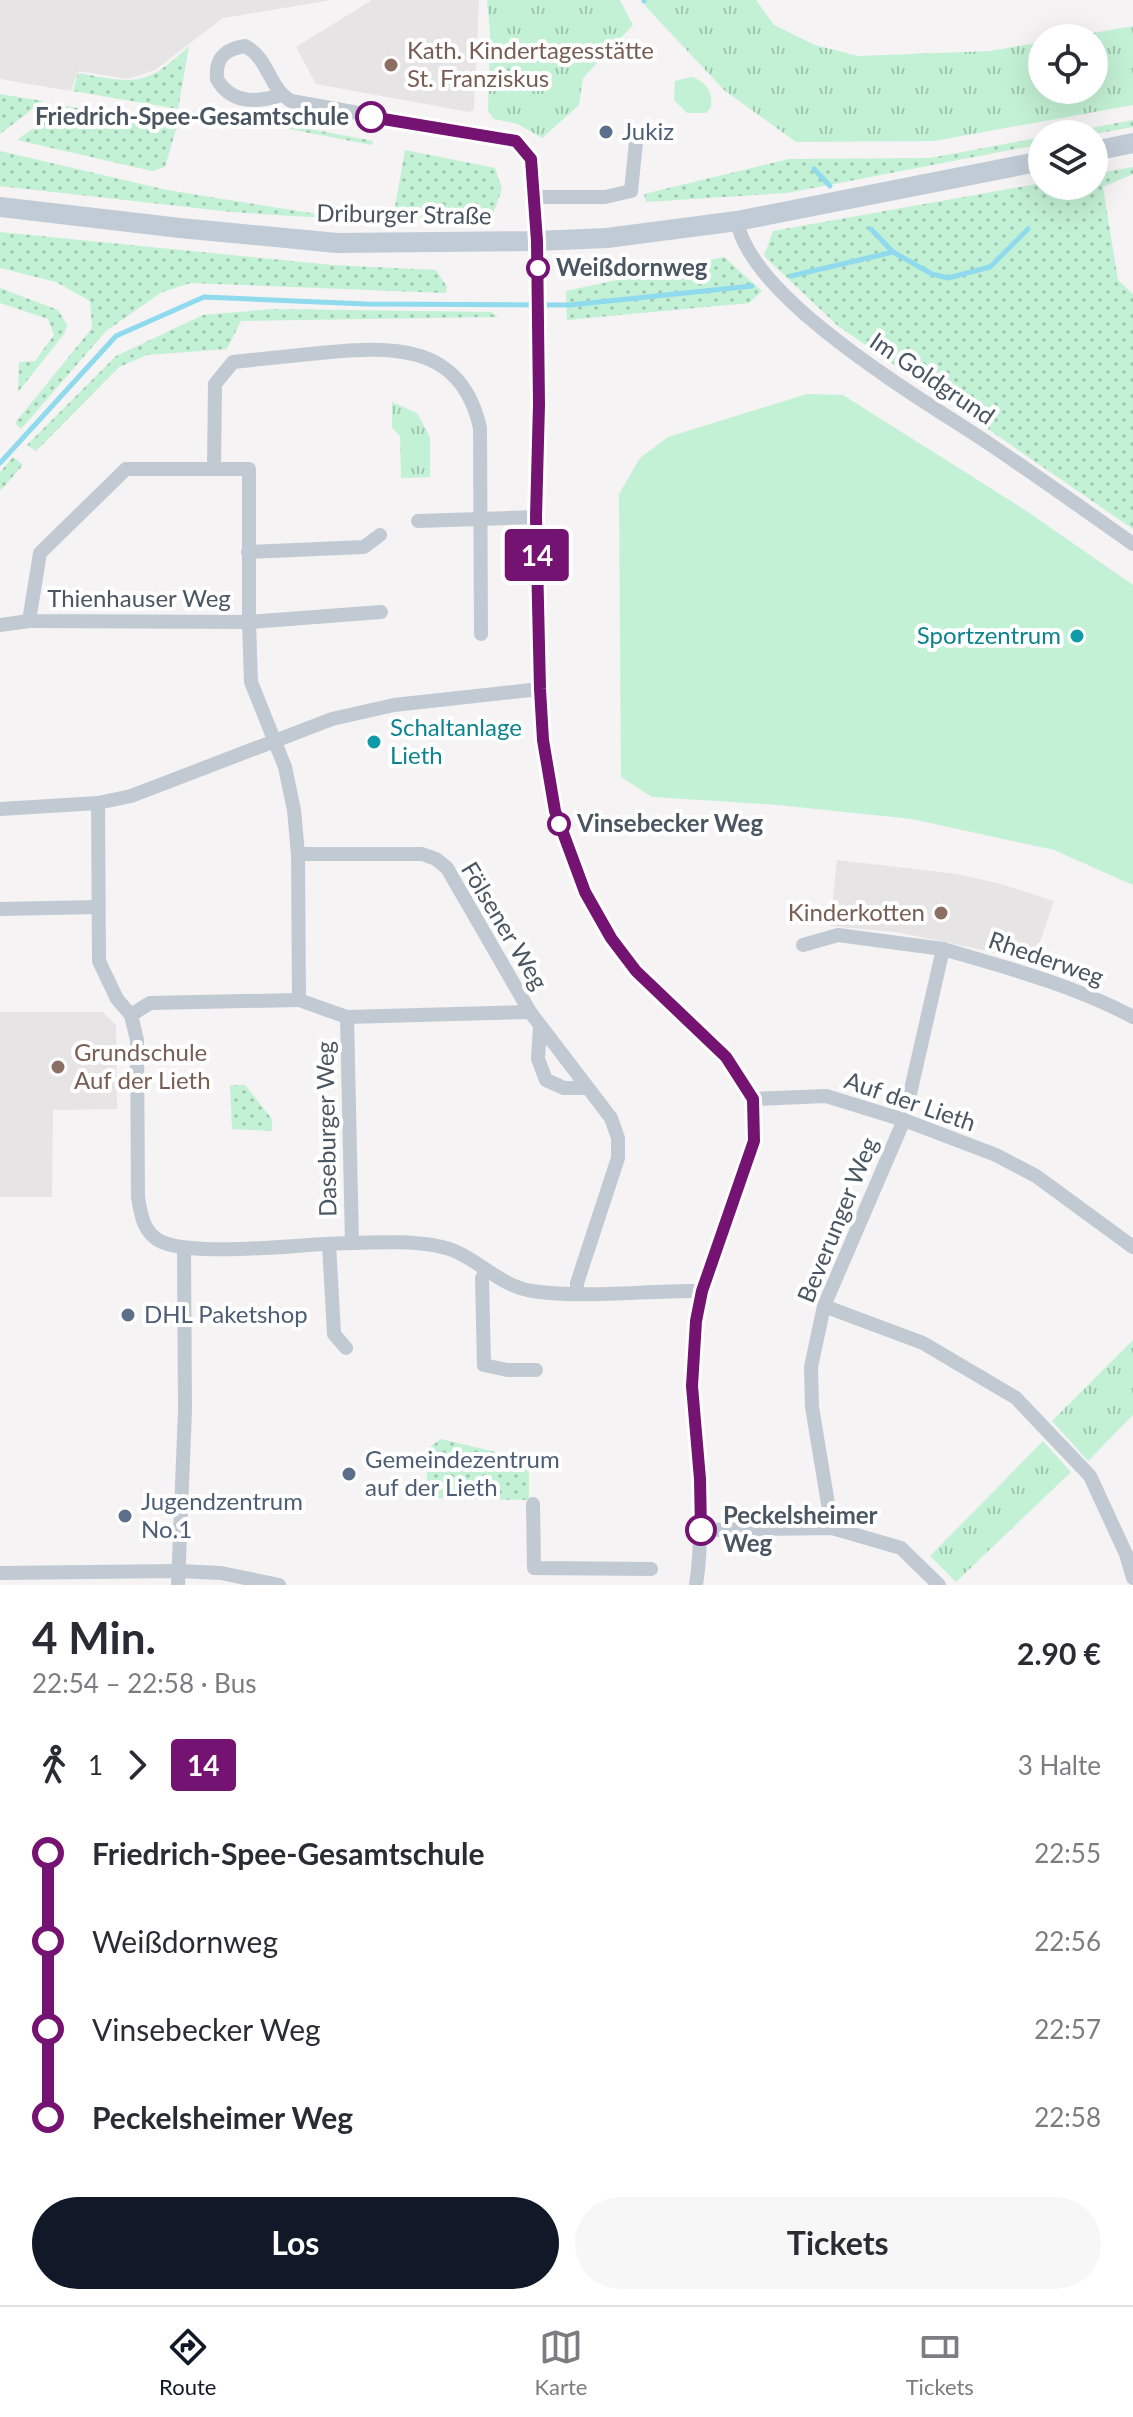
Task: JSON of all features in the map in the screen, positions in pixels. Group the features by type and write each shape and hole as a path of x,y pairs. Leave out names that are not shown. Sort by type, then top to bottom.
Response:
{"main road":[{"path":"1108,148 1133,143"},
{"name":"Driburger Straße","path":"0,207 337,243 537,241 607,238 737,221 1028,164"}],"street":[{"path":"281,95 261,102 228,93 217,79 219,60 225,52 245,46 254,51 281,95 291,101 516,141 531,159 539,307 536,517 540,689 543,740 555,811 585,892 611,938 636,971 726,1057 753,1099 754,1141 702,1291 696,1321 692,1386 701,1530 696,1585"},
{"path":"534,197 605,197 631,191 636,142"},
{"name":"Im Goldgrund","path":"737,221 740,237 758,267 833,340 1133,544"},
{"path":"214,468 215,384 233,362 374,347 409,351 435,362 459,382 476,409 480,428 481,634"},
{"name":"Thienhauser Weg","path":"29,621 40,553 126,469 249,469 248,552"},
{"path":"418,521 536,517"},
{"path":"299,1000 298,854 294,810 276,739 251,682 248,552 364,547 380,535"},
{"name":"Thienhauser Weg","path":"0,625 29,621 249,622 381,612"},
{"path":"0,809 98,803 131,796 332,719 394,705 540,689"},
{"path":"98,803 99,961 117,999 131,1015 137,1040 138,1197 142,1221 152,1236 184,1249 352,1243 433,1244 455,1251 506,1284 531,1291 702,1291"},
{"name":"Fölsener Weg","path":"298,854 422,854 436,859 447,868 530,1012 611,1118 618,1138 618,1158 577,1283 577,1293"},
{"path":"0,909 98,907"},
{"name":"Rhederweg","path":"803,945 838,935 943,949 1059,984 1104,1001 1133,1017"},
{"path":"904,1120 943,949"},
{"name":"Daseburger Weg","path":"131,1015 150,1003 299,1000 347,1017 352,1243"},
{"name":"Fölsener Weg","path":"347,1017 530,1012"},
{"name":"Fölsener Weg","path":"540,1027 538,1059 546,1080 564,1088 587,1088"},
{"name":"Auf der Lieth","path":"753,1099 826,1096 904,1120 996,1155 1036,1176 1132,1244"},
{"name":"Beverunger Weg","path":"832,1528 812,1407 811,1367 824,1306 904,1120"},
{"path":"329,1244 334,1334 346,1348"},
{"path":"178,1578 185,1410 184,1249"},
{"path":"487,1271 482,1278 484,1365 507,1370 536,1370"},
{"path":"824,1306 923,1343 1016,1398 1090,1476 1126,1554 1133,1578"},
{"path":"533,1504 534,1568 651,1569"},
{"path":"701,1530 832,1528 901,1548 939,1585"},
{"path":"559,1569 559,1585"},
{"path":"0,1573 178,1578 221,1573 279,1585"}],"shaded area":[{"path":"0,0 332,0 223,18 155,70 128,79 78,71 71,91 0,79"},
{"name":"Kath. Kindertagesstätte St. Franziskus","path":"372,0 479,0 474,110 469,112 316,84 296,47"},
{"name":"Kinderkotten","path":"837,860 957,874 1054,901 1032,965 988,951 896,932 830,926"},
{"name":"Grundschule Auf der Lieth","path":"0,1012 103,1012 116,1025 117,1109 53,1110 52,1197 0,1197"}],"green space":[{"path":"487,0 620,0 633,25 583,78 579,105 542,138 518,124 494,119 488,111 490,33"},
{"path":"642,0 756,0 774,25 815,45 858,56 990,51 1028,44 1028,104 1108,104 1108,30 1133,26 1133,105 1050,120 1028,120 1028,124 934,141 796,142 724,90"},
{"path":"189,46 178,109 73,91 78,73 113,79 138,79 161,69"},
{"path":"691,77 701,81 710,92 711,107 706,113 687,113 674,100 675,81"},
{"path":"0,94 43,101 0,134"},
{"path":"66,106 177,126 165,167 152,171 17,140"},
{"path":"221,112 373,141 372,145 221,116"},
{"path":"1133,120 1133,127 1108,131 1108,125"},
{"path":"1028,140 1028,147 787,193 646,202 644,194 789,159 930,158"},
{"path":"405,150 495,168 502,189 493,214 393,218"},
{"path":"0,151 167,190 354,220 232,212 0,186"},
{"path":"1133,167 1133,174 1108,185 1108,171"},
{"path":"1028,185 1028,200 1105,200 1118,280 1133,294 1133,529 838,326 764,256 773,231"},
{"path":"0,232 332,265 436,270 447,287 446,293 191,283 162,292 106,331 21,429 15,423 92,328 90,301 56,282 0,268"},
{"path":"724,257 762,291 749,303 567,320 566,291"},
{"path":"0,288 58,310 67,325 64,334 18,392 19,362 35,361 54,335 48,319 0,303"},
{"path":"273,309 491,312 498,317 241,321 227,349 147,355 119,367 36,451 27,445 116,356 203,315"},
{"path":"807,394 843,395 1025,510 1133,585 1133,885 1054,850 912,819 778,805 652,797 621,777 619,494 640,458 668,437"},
{"path":"392,402 417,413 430,437 430,477 401,478 400,436 392,428"},
{"path":"13,457 23,465 0,491 0,472"},
{"path":"230,1085 245,1085 272,1119 272,1131 232,1129"},
{"path":"1133,1340 1133,1415 1088,1461 1052,1421"},
{"path":"441,1439 529,1460 529,1500 427,1498 427,1449"},
{"path":"1043,1441 1071,1472 956,1582 930,1556"}],"waterway":[{"path":"814,169 830,186"},
{"path":"871,229 893,252 932,274 948,278 990,267 1028,229"},
{"path":"791,276 893,252"},
{"path":"0,463 116,336 204,297 366,304 570,305 752,286"}],"bus line":[{"name":"14","path":"371,117 516,141 531,159 538,277 536,517 540,689 543,740 555,811 585,892 611,938 636,971 726,1057 753,1099 754,1141 702,1291 696,1321 692,1386 701,1530"}],"place":[{"name":"Kath. Kindertagesstätte St. Franziskus","path":"391,65"},
{"name":"Friedrich-Spee-Gesamtschule","path":"371,117"},
{"name":"Jukiz","path":"606,132"},
{"name":"Weißdornweg","path":"538,268"},
{"name":"Sportzentrum","path":"1077,636"},
{"name":"Schaltanlage Lieth","path":"374,742"},
{"name":"Vinsebecker Weg","path":"559,824"},
{"name":"Kinderkotten","path":"941,913"},
{"name":"Grundschule Auf der Lieth","path":"58,1067"},
{"name":"DHL Paketshop","path":"128,1315"},
{"name":"Gemeindezentrum auf der Lieth","path":"349,1474"},
{"name":"Jugendzentrum No.1","path":"125,1516"},
{"name":"Peckelsheimer Weg","path":"701,1530"}]}
